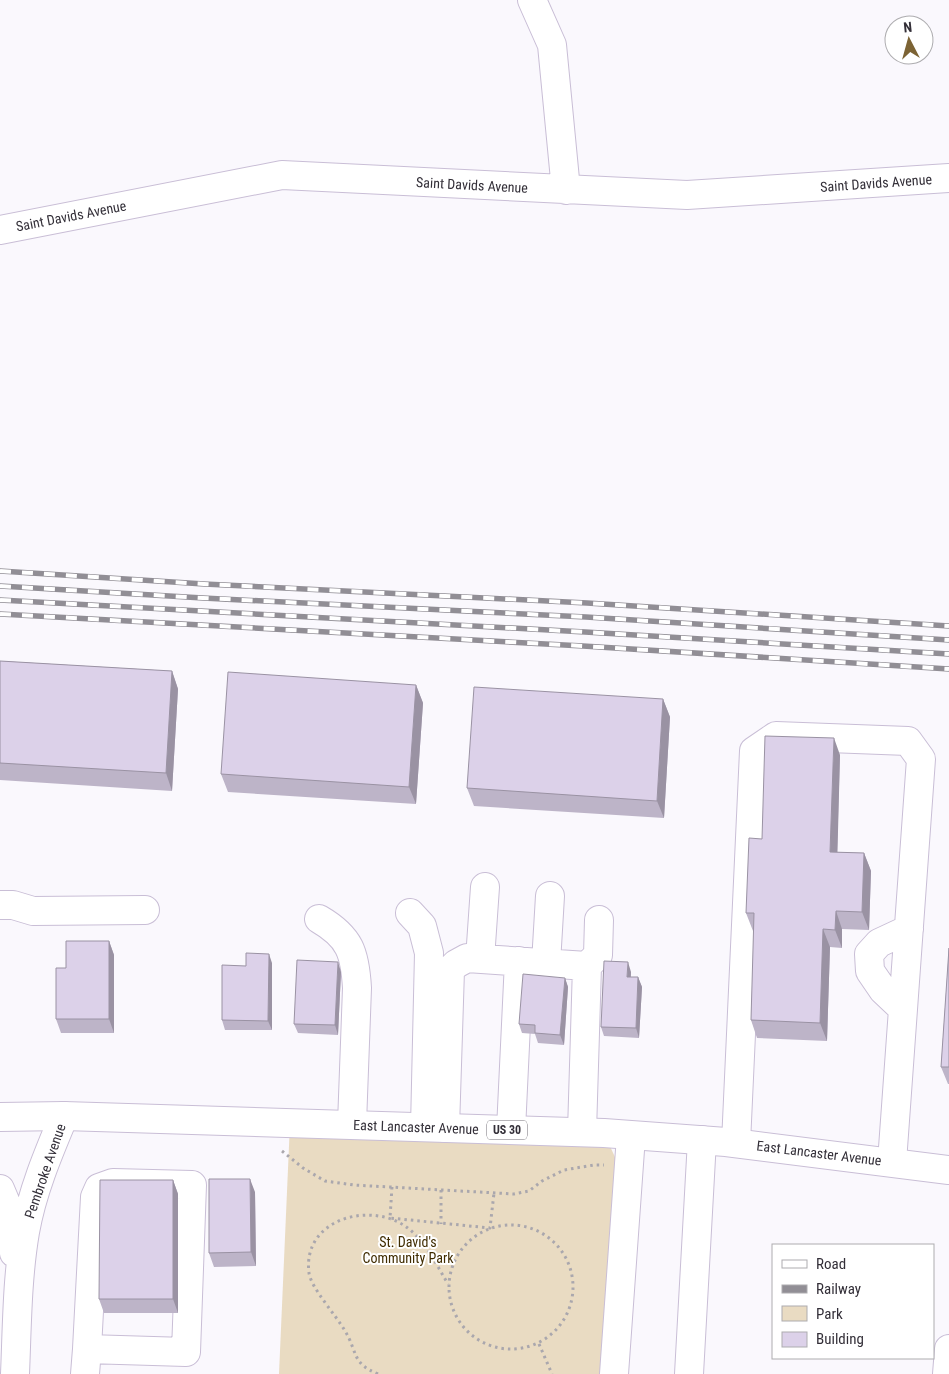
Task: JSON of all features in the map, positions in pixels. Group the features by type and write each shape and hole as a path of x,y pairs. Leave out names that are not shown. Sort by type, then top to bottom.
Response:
{"main road":[{"path":"532,0 552,45 566,190"},
{"name":"Saint Davids Avenue","path":"0,230 282,175 687,196 949,178"},
{"path":"736,1143 754,751 776,736 908,741 922,759 892,1162"},
{"path":"480,959 485,887"},
{"path":"546,963 550,896"},
{"path":"0,905 14,905 33,911 145,910"},
{"path":"410,912 422,926 429,953 435,1127"},
{"path":"319,919 344,937 351,950 356,969 352,1124"},
{"path":"582,1132 587,966 598,955 599,920"},
{"path":"903,1010 882,990 870,971 869,954 879,943 909,929"},
{"path":"435,1127 450,970 467,958 587,966"},
{"path":"511,1130 519,961"},
{"name":"East Lancaster Avenue","path":"0,1117 64,1116 582,1132 630,1148 702,1140 949,1170"},
{"name":"Pembroke Avenue","path":"15,1374 8,1326 19,1285 25,1232 36,1189 64,1116"},
{"path":"689,1374 702,1140"},
{"path":"614,1374 630,1148"},
{"path":"113,1183 192,1185 186,1352 86,1361 95,1197 99,1188 113,1183"},
{"name":"Pembroke Avenue","path":"0,1189 8,1208 19,1285"},
{"path":"947,1374 949,1349"}],"path":[{"path":"261,1122 282,1150 303,1168 325,1181 354,1185 514,1194 529,1191 564,1170 594,1165 619,1166 630,1148"},
{"path":"390,1218 392,1187"},
{"path":"441,1190 441,1224"},
{"path":"448,1285 453,1264 465,1245 490,1228 494,1193"},
{"path":"378,1374 358,1363 346,1332 312,1284 309,1273 309,1254 315,1240 329,1225 359,1215 390,1218 441,1224 490,1228 510,1224 534,1229 556,1242 571,1266 575,1289 568,1315 553,1335 539,1344 512,1350 491,1347 471,1336 454,1314 448,1285 429,1250 406,1227 390,1218"},
{"path":"539,1344 552,1374"}],"green space":[{"name":"St. David's Community Park","path":"290,1123 604,1133 619,1166 609,1374 279,1374"}],"building":[{"path":"0,661 172,671 166,773 0,763"},
{"path":"228,672 416,685 409,787 221,774"},
{"path":"474,687 663,699 657,801 467,788"},
{"path":"765,736 834,738 830,852 864,853 862,912 836,911 835,930 823,929 820,1023 751,1020 754,913 746,913 749,838 762,839"},
{"path":"66,941 109,941 109,1019 56,1019 56,968 66,968"},
{"path":"949,948 949,1067 941,1067"},
{"path":"246,953 269,954 268,1021 222,1020 222,965 246,966"},
{"path":"297,960 338,962 335,1025 294,1024"},
{"path":"604,961 628,962 627,977 638,977 636,1028 601,1027"},
{"path":"523,974 565,978 560,1035 535,1033 535,1025 519,1024"},
{"path":"209,1179 250,1179 251,1252 209,1253"},
{"path":"100,1180 173,1180 173,1299 99,1299"}],"railway":[{"path":"0,571 204,584 587,603 949,626"},
{"path":"0,586 586,617 949,640"},
{"path":"0,600 949,654"},
{"path":"0,614 583,646 949,669"}]}
